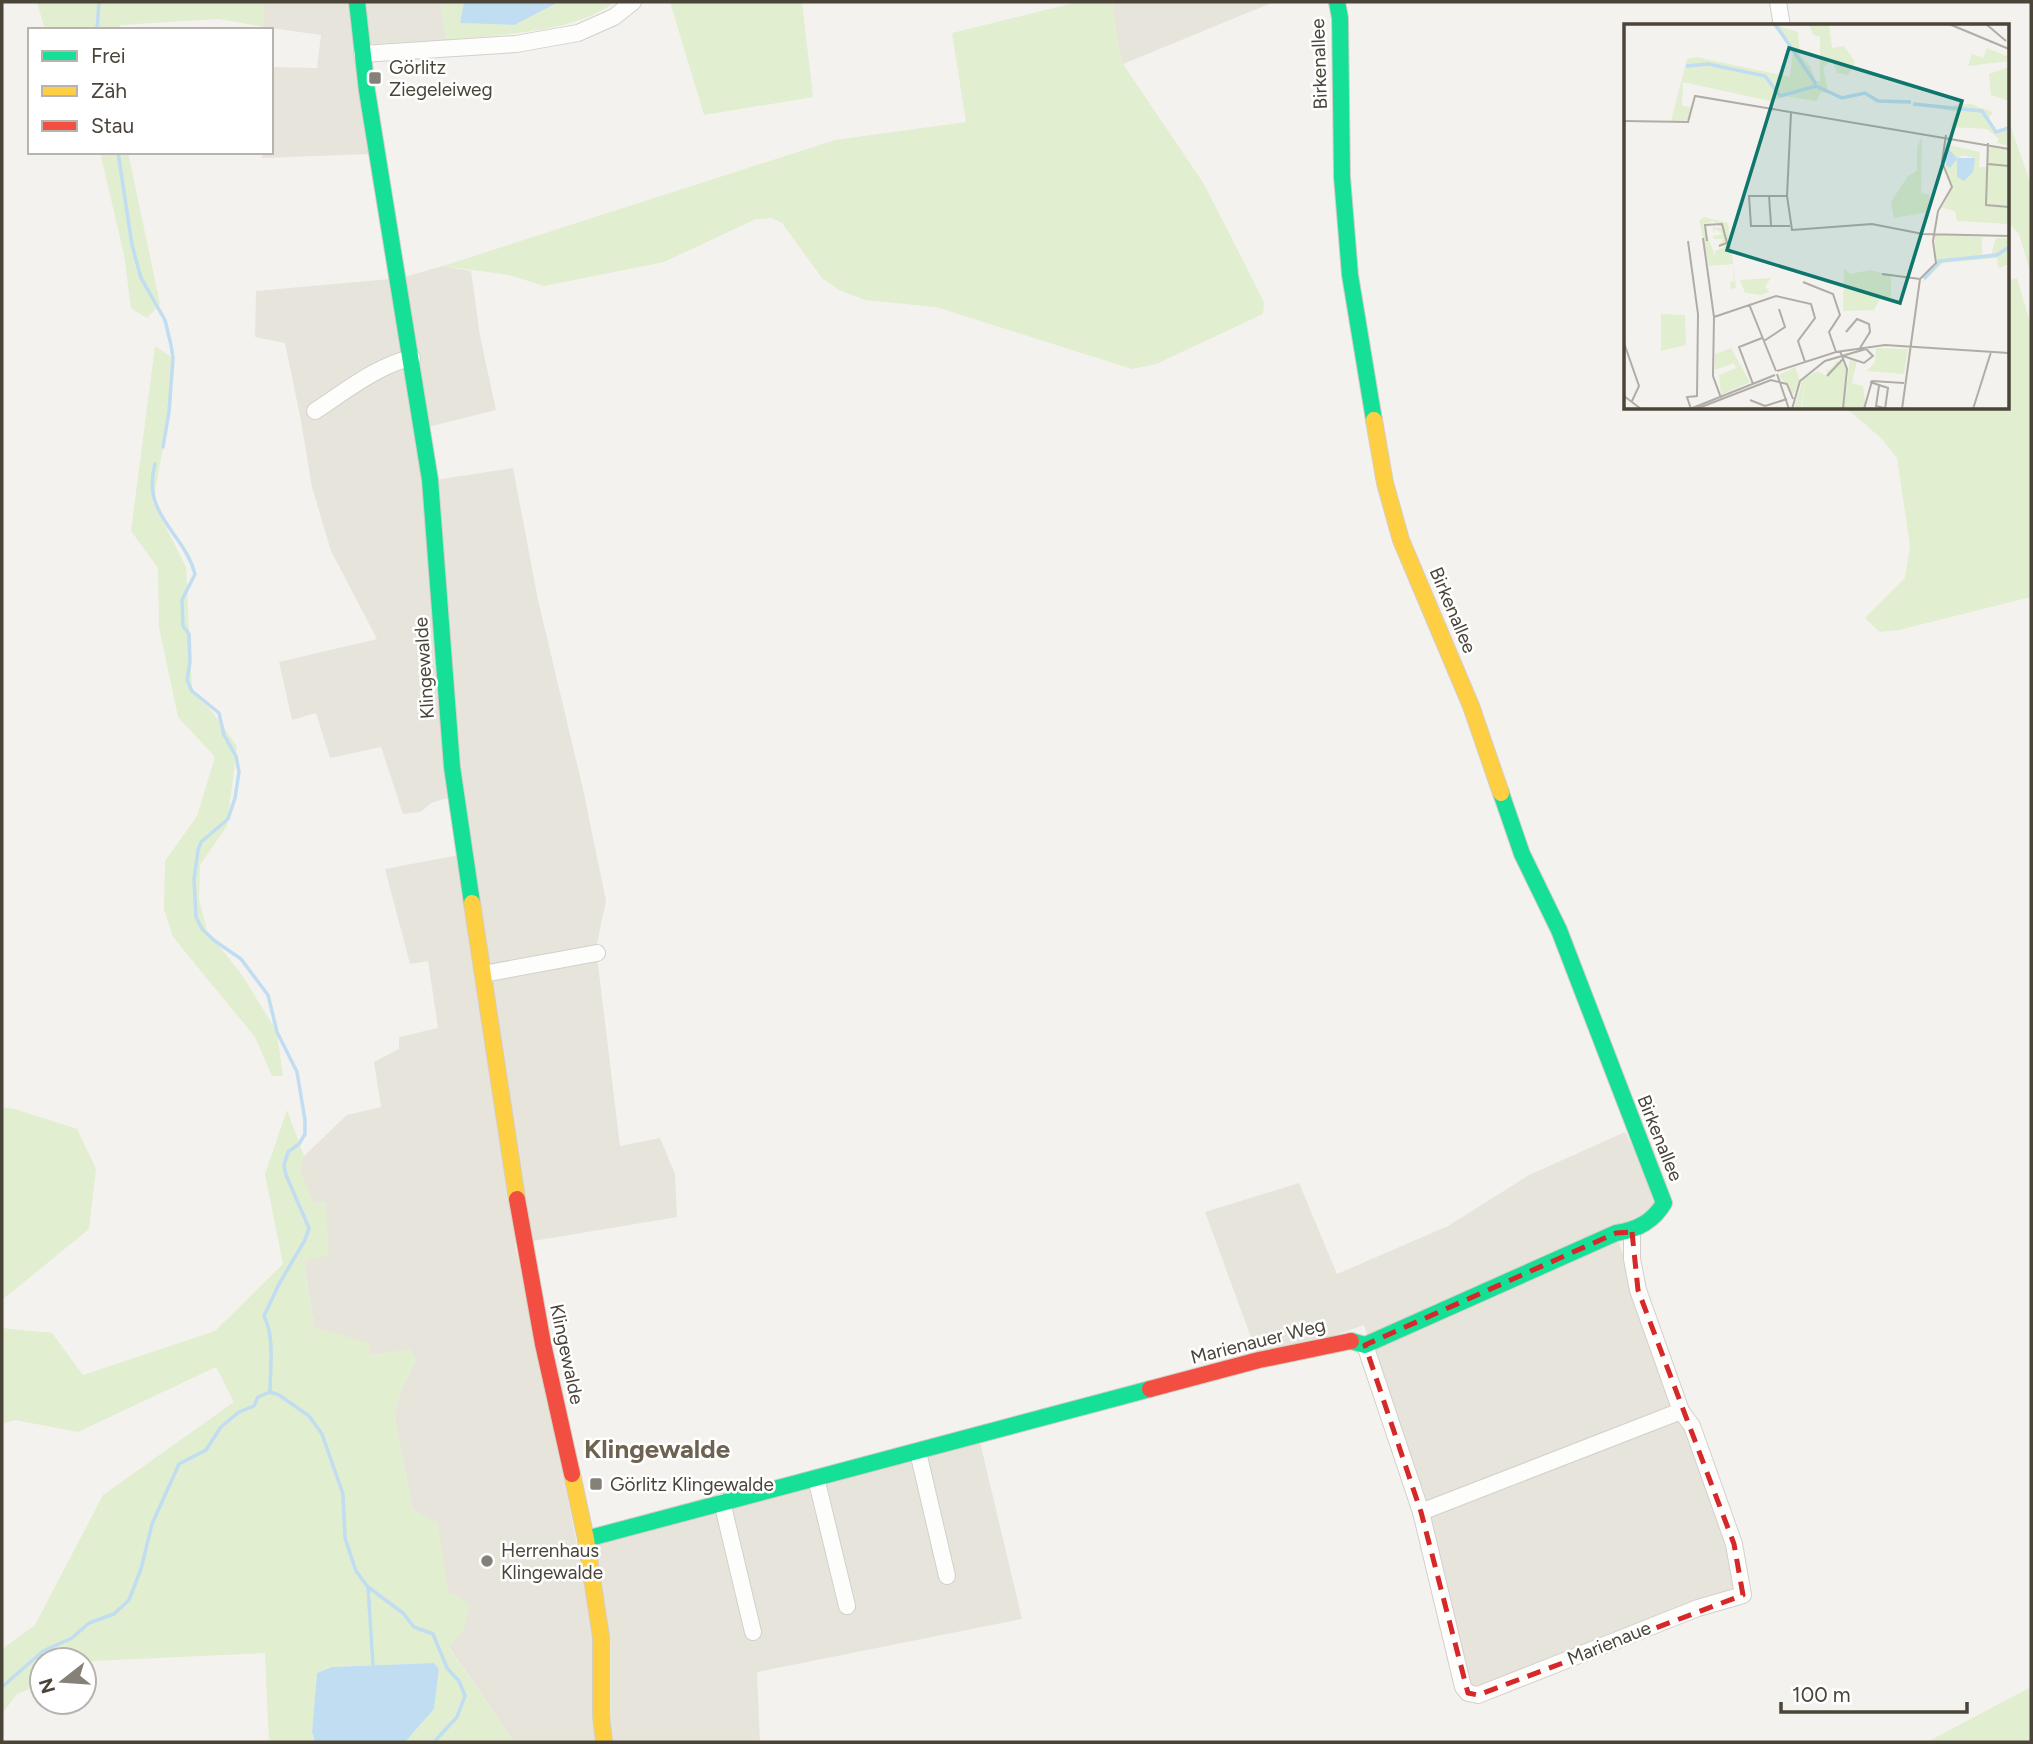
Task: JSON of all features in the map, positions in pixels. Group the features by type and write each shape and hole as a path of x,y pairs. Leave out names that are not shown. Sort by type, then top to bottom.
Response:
{"street":[{"name":"Klingewalde","path":"357,2 362,54 430,480 452,767 521,1227 543,1344 586,1539 601,1637 601,1716 604,1742"},
{"path":"362,54 516,44 578,33 614,17 633,2"},
{"name":"Birkenallee","path":"1337,2 1340,18 1342,177 1350,275 1385,483 1401,540 1471,706 1522,854 1559,930 1664,1203"},
{"path":"1778,2 1782,24"},
{"path":"315,411 358,382 412,358"},
{"path":"483,974 597,953"},
{"name":"Marienauer Weg","path":"586,1539 1259,1360 1348,1340 1365,1345 1616,1233 1632,1231 1657,1216 1664,1203"},
{"name":"Marienaue","path":"1365,1345 1421,1512 1463,1687 1468,1693 1474,1695 1699,1608 1743,1595 1734,1544 1692,1426 1681,1411 1638,1290 1632,1259 1632,1231"},
{"path":"1421,1512 1681,1411"},
{"path":"918,1452 947,1576"},
{"path":"816,1478 847,1606"},
{"path":"722,1502 753,1632"}],"highlighted area":[{"path":"1632,1232 1638,1290 1734,1544 1743,1595 1478,1695 1468,1693 1421,1512 1365,1345 1616,1233"}],"shaded area":[{"path":"263,2 440,2 446,40 354,45 370,154 262,158 262,154 273,154 273,67 317,68 321,35 264,27"},
{"path":"1112,2 1274,2 1123,64"},
{"path":"443,266 471,271 480,336 496,410 416,430 422,482 513,468 538,600 583,789 606,901 596,948 620,1146 660,1138 675,1174 677,1217 515,1244 578,1549 980,1442 1022,1619 757,1672 760,1742 514,1742 448,1646 464,1630 448,1593 437,1523 413,1510 394,1414 402,1388 416,1361 411,1350 370,1355 368,1343 314,1328 304,1260 324,1202 314,1204 299,1170 304,1156 347,1115 381,1107 374,1062 399,1049 399,1037 438,1028 428,961 410,964 385,869 470,853 461,794 431,803 421,812 403,814 381,747 330,758 316,713 292,720 279,662 377,639 331,551 312,487 285,343 255,337 256,291 401,278"},
{"path":"1625,1132 1648,1176 1656,1210 1614,1230 1731,1544 1736,1587 1474,1688 1470,1683 1425,1503 1364,1325 1260,1362 1205,1212 1299,1183 1337,1274 1448,1226 1529,1175"}],"green space":[{"path":"37,2 263,2 264,27 219,19 120,25 120,28 44,28"},
{"path":"440,2 464,2 460,23 514,25 559,2 615,2 598,13 556,27 446,40"},
{"path":"670,2 802,2 813,97 704,115"},
{"path":"1078,2 1112,2 1123,64 1204,184 1264,302 1263,314 1156,364 1132,369 936,307 865,300 839,290 822,278 782,223 772,218 756,219 664,262 544,286 509,275 443,266 835,140 966,122 952,33"},
{"path":"2008,119 2031,185 2031,274 2019,234 2008,221"},
{"path":"100,154 128,154 160,304 147,318 131,308 124,255"},
{"path":"2017,278 2031,326 2031,597 1899,630 1880,632 1865,618 1905,578 1910,546 1897,458 1882,439 1848,410 2008,410 2008,281"},
{"path":"155,346 173,358 170,410 153,502 186,567 192,691 210,709 237,746 227,826 200,865 199,899 207,931 242,975 277,1032 283,1076 272,1076 255,1037 173,937 164,909 165,861 197,816 215,757 178,717 159,627 158,568 131,531"},
{"path":"2,1107 77,1129 96,1169 89,1229 2,1300"},
{"path":"287,1110 304,1156 300,1170 314,1204 325,1202 329,1255 304,1261 314,1328 369,1343 370,1355 411,1350 416,1361 402,1388 394,1414 413,1510 438,1523 448,1593 460,1597 470,1606 464,1630 448,1647 514,1742 405,1742 434,1709 439,1669 434,1663 332,1667 317,1673 312,1732 315,1742 269,1742 265,1653 98,1661 98,1646 28,1646 28,1690 17,1694 2,1714 2,1649 35,1625 103,1495 234,1402 216,1367 78,1432 15,1420 2,1424 2,1328 52,1333 83,1375 215,1331 283,1264 265,1174"},
{"path":"2031,1687 2031,1742 1927,1742"}],"water":[{"path":"464,2 559,2 514,25 460,23"},
{"path":"434,1663 439,1669 434,1709 405,1742 315,1742 312,1732 317,1673 332,1667"}],"waterway":[{"path":"97,28 99,2"},
{"path":"118,154 132,245 141,278 165,320 173,358 163,447"},
{"path":"155,464 152,482 154,497 159,510 190,559 195,574 182,600 183,626 189,634 190,662 187,680 192,691 219,713 224,735 236,756 239,772 228,819 201,842 198,850 194,880 196,917 202,929 241,959 268,995 277,1032 297,1072 305,1120 305,1134 299,1144 288,1152 284,1165 309,1228 264,1316 271,1343 270,1392 279,1395 309,1416 322,1434 343,1494 345,1538 356,1571 368,1587 403,1613 414,1627 433,1634 447,1668 459,1681 465,1696 457,1717 434,1742"},
{"path":"2,1687 43,1651 72,1638 89,1623 114,1614 129,1600 141,1569 152,1524 179,1464 206,1450 221,1427 239,1412 254,1406 258,1397 270,1392"},
{"path":"368,1587 373,1665"}],"traffic: fast":[{"path":"357,2 367,91 430,480 452,767 472,903"},
{"path":"1337,2 1340,18 1342,177 1350,275 1374,420"},
{"path":"1351,1341 1365,1345 1616,1233 1638,1227 1650,1220 1664,1203 1559,930 1522,854 1501,793"},
{"path":"586,1539 1150,1389"}],"traffic: slow":[{"path":"1374,420 1385,483 1401,540 1471,706 1501,793"},
{"path":"472,903 517,1199"},
{"path":"572,1474 586,1539 601,1637 601,1716 604,1742"}],"traffic: jam":[{"path":"517,1199 543,1344 572,1474"},
{"path":"1150,1389 1259,1360 1351,1341"}],"place":[{"name":"Görlitz Ziegeleiweg","path":"375,78"},
{"name":"Görlitz Klingewalde","path":"596,1484"},
{"name":"Herrenhaus Klingewalde","path":"487,1561"}],"district":[{"name":"Klingewalde","path":"657,1449"}]}
